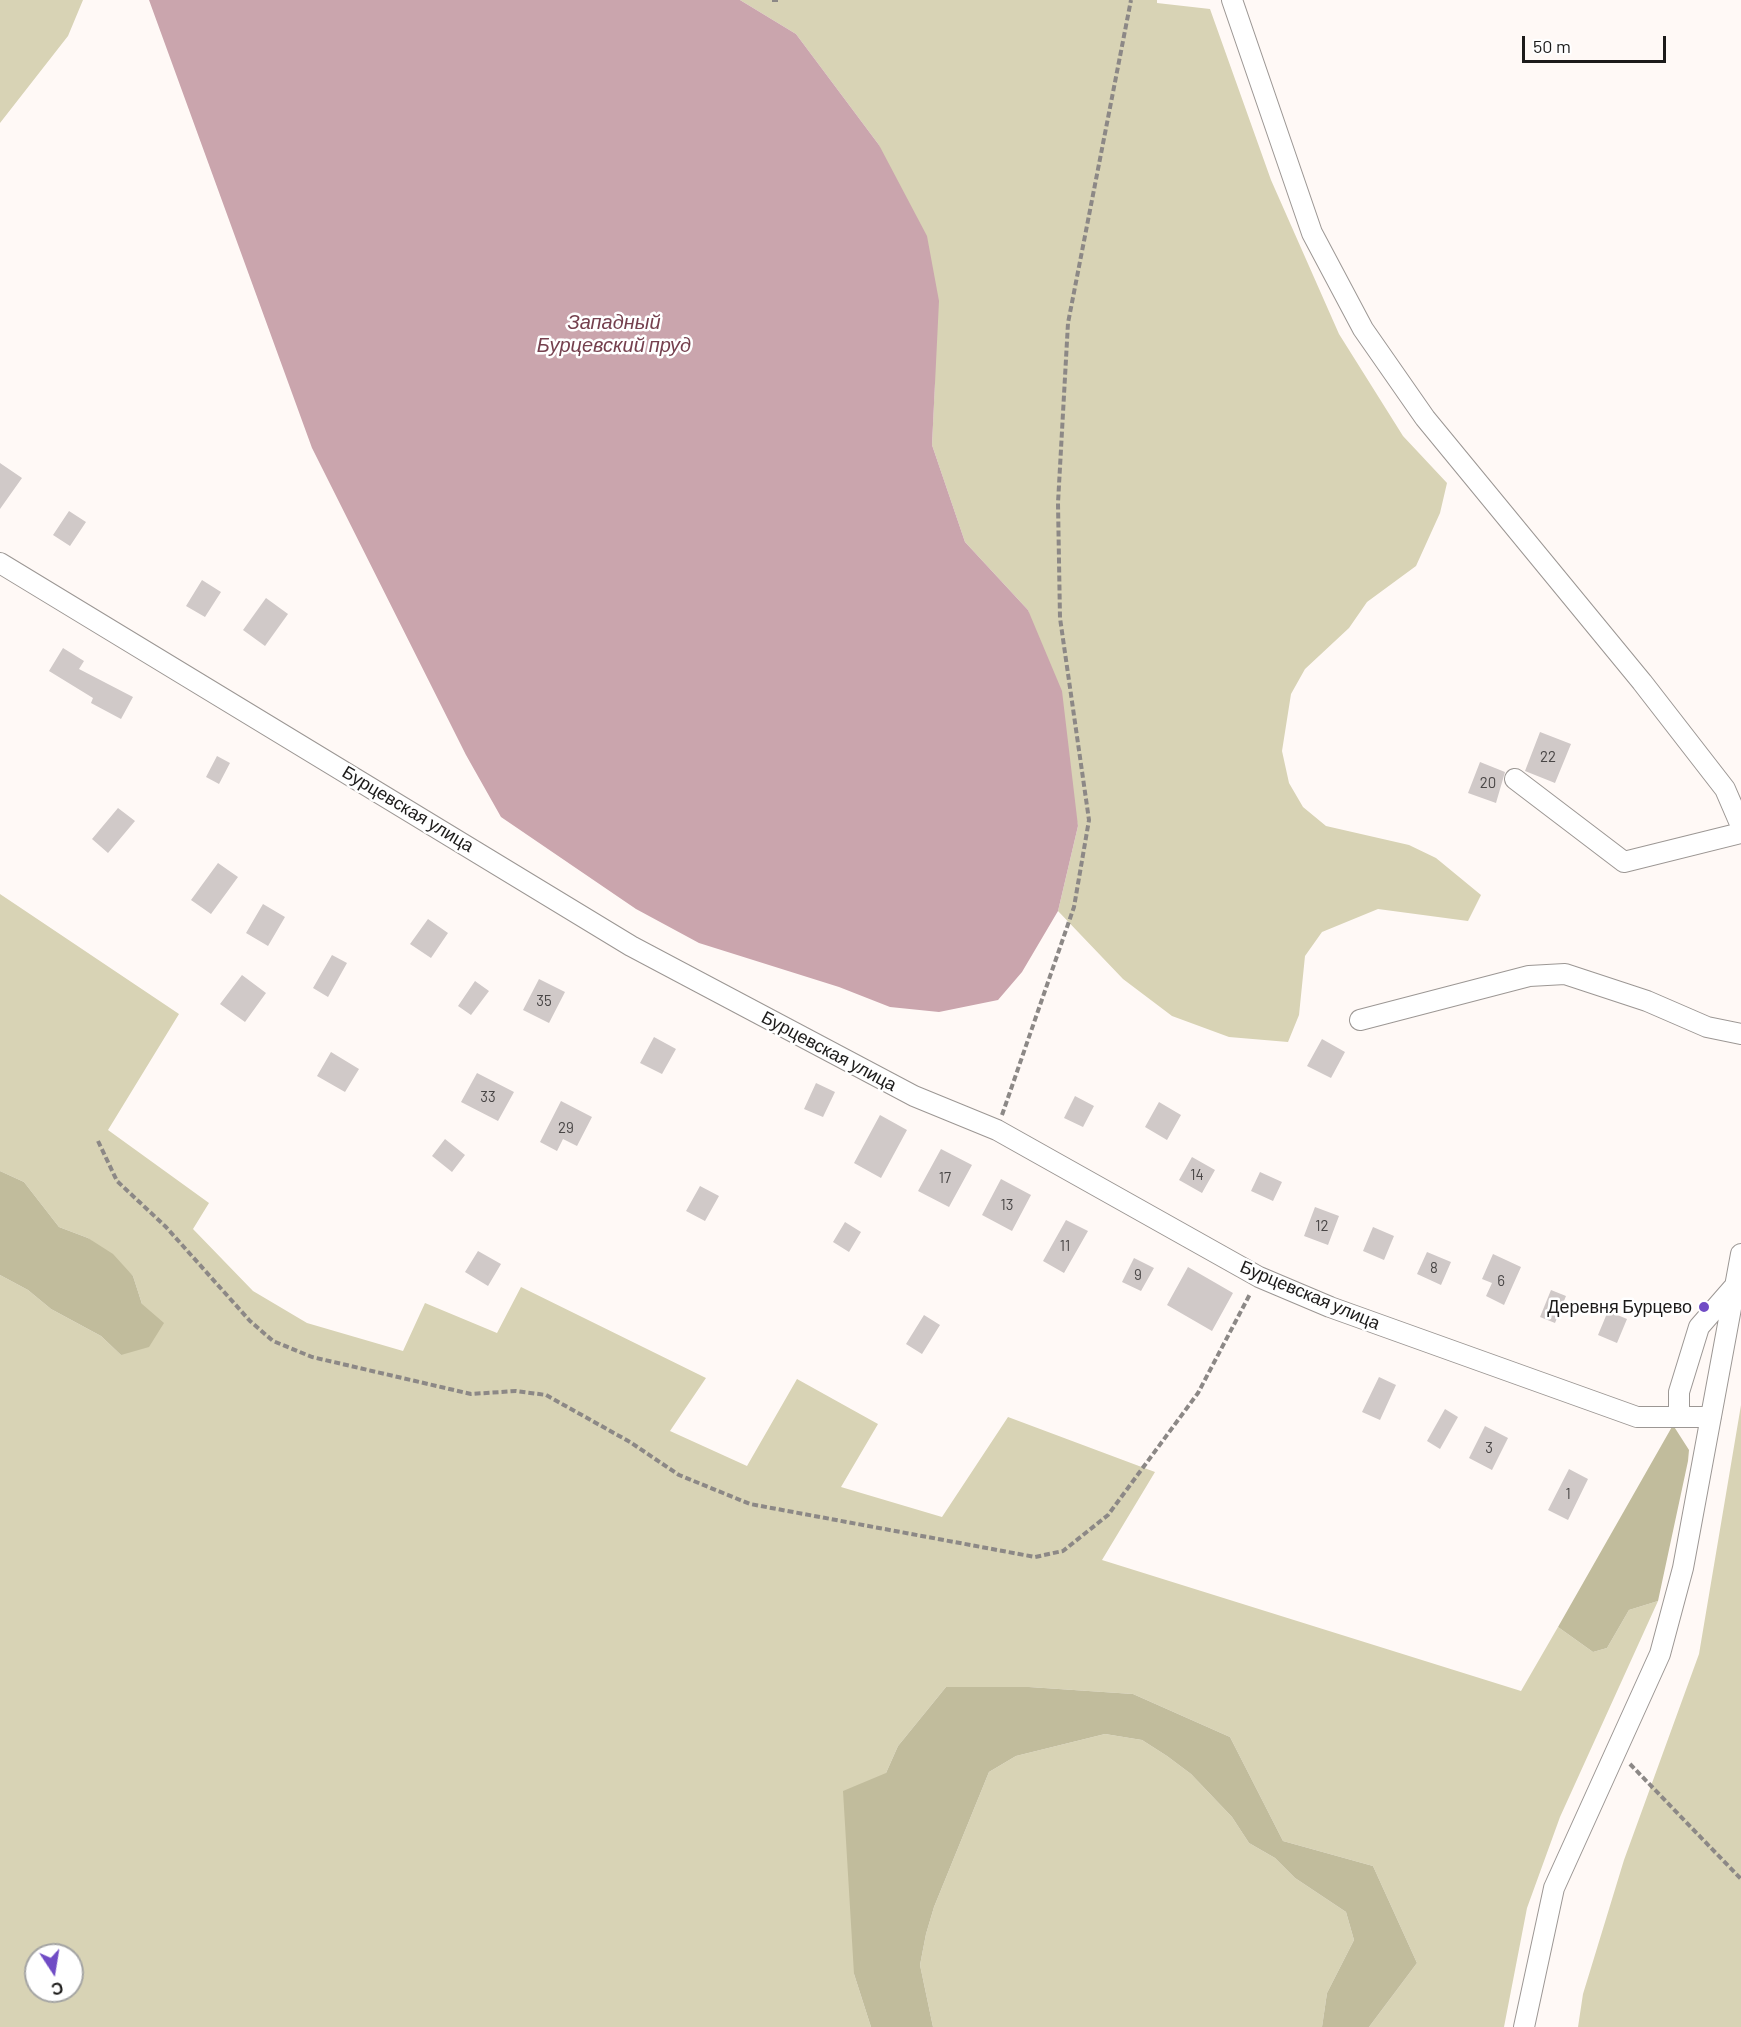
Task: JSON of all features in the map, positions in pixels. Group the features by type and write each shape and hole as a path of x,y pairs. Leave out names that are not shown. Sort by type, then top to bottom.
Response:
{"street":[{"path":"1232,0 1256,76 1312,233 1363,330 1425,418 1642,682 1725,789 1741,825"},
{"name":"Бурцевская улица","path":"0,563 632,946 914,1096 997,1130 1259,1277 1330,1306 1637,1417 1710,1417"},
{"path":"1515,779 1624,862 1741,833"},
{"path":"1360,1020 1529,976 1565,974 1647,1001 1707,1027 1741,1034"},
{"path":"1524,2027 1554,1888 1615,1748 1660,1654 1683,1568 1741,1254"},
{"path":"1679,1417 1679,1392 1699,1327 1735,1287"}],"path":[{"path":"772,0 778,0"},
{"path":"997,1130 1074,908 1089,820 1060,618 1058,503 1068,323 1131,0"},
{"path":"98,1141 117,1181 166,1227 250,1321 273,1341 312,1357 471,1394 516,1391 546,1395 630,1442 679,1475 750,1504 1035,1557 1063,1551 1108,1515 1198,1393 1259,1277"},
{"path":"1615,1748 1741,1879"}],"shaded area":[{"path":"0,0 83,0 68,36 0,123"},
{"path":"740,0 1157,0 1157,3 1210,9 1271,180 1339,334 1403,436 1447,483 1440,513 1416,566 1367,602 1349,628 1305,669 1291,694 1282,751 1289,783 1303,807 1326,826 1409,845 1436,858 1481,895 1468,921 1378,909 1322,932 1305,956 1299,1015 1288,1042 1229,1037 1172,1016 1123,979 1058,911 1078,826 1028,610 965,542 932,445 935,381 879,145 796,34"},
{"path":"0,894 179,1014 108,1130 209,1203 193,1229 253,1291 307,1323 403,1351 425,1303 497,1333 521,1287 706,1378 670,1431 747,1466 797,1379 878,1424 841,1487 942,1517 1008,1417 1155,1472 1102,1560 1521,1691 1558,1627 1593,1652 1607,1648 1629,1610 1658,1601 1560,1817 1527,1908 1504,2027 1369,2027 1417,1963 1373,1866 1283,1841 1230,1737 1133,1694 1029,1687 946,1687 898,1746 886,1773 854,1974 871,2027 0,2027 0,1275 28,1290 51,1309 101,1336 121,1355 142,1304 133,1276 88,1238 59,1227 24,1182 0,1171"},
{"path":"0,1171 24,1182 59,1227 88,1238 113,1254 133,1276 142,1304 164,1323 149,1347 121,1355 101,1336 51,1309 28,1290 0,1275"},
{"path":"1741,1405 1741,2027 1578,2027 1583,1994 1624,1860 1699,1654"},
{"path":"1673,1425 1689,1450 1658,1601 1629,1610 1607,1648 1593,1652 1558,1627"},
{"path":"946,1687 1029,1687 1133,1694 1230,1737 1283,1841 1373,1866 1417,1963 1369,2027 1322,2027 1327,1993 1354,1940 1346,1912 1295,1878 1275,1858 1249,1843 1232,1817 1191,1774 1167,1756 1142,1740 1105,1734 1016,1756 989,1772 934,1907 926,1934 920,1965 933,2027 871,2027 854,1974 843,1791 886,1773 898,1746"},
{"path":"1105,1734 1142,1740 1167,1756 1191,1774 1232,1817 1249,1843 1275,1858 1295,1878 1346,1912 1354,1940 1327,1993 1322,2027 933,2027 920,1965 926,1934 934,1907 989,1772 1016,1756"}],"water":[{"name":"Западный Бурцевский пруд","path":"149,0 740,0 796,34 879,145 927,236 939,301 932,445 965,542 1028,610 1062,691 1078,826 1058,911 1022,972 998,1000 939,1012 890,1007 839,987 699,943 636,909 501,817 466,755 312,448"}],"building":[{"path":"0,463 22,478 0,509"},
{"path":"69,511 86,522 70,546 53,535"},
{"path":"202,580 221,592 205,617 186,606"},
{"path":"266,598 288,614 265,646 243,630"},
{"path":"63,648 84,661 79,669 133,697 121,719 91,703 93,698 49,671"},
{"path":"1540,732 1571,744 1555,783 1525,771"},
{"path":"217,756 230,763 219,784 206,777"},
{"path":"1480,762 1505,772 1496,803 1468,793"},
{"path":"118,808 135,821 108,853 92,839"},
{"path":"218,863 238,877 211,914 191,900"},
{"path":"263,904 285,917 268,946 246,933"},
{"path":"428,919 448,933 431,958 410,944"},
{"path":"332,955 347,963 328,997 313,988"},
{"path":"242,975 266,993 245,1022 220,1004"},
{"path":"539,979 565,992 549,1023 523,1010"},
{"path":"475,981 489,991 471,1015 458,1006"},
{"path":"654,1037 676,1049 662,1074 640,1063"},
{"path":"1322,1039 1345,1052 1331,1078 1307,1066"},
{"path":"331,1052 359,1069 345,1092 317,1076"},
{"path":"477,1073 514,1092 498,1121 461,1102"},
{"path":"816,1083 835,1092 823,1117 804,1109"},
{"path":"1075,1096 1094,1106 1083,1127 1064,1118"},
{"path":"561,1101 592,1117 577,1146 563,1139 557,1151 540,1142"},
{"path":"1159,1102 1181,1115 1167,1140 1145,1127"},
{"path":"880,1115 907,1130 881,1178 854,1163"},
{"path":"445,1139 465,1155 452,1172 432,1156"},
{"path":"941,1149 972,1165 949,1207 918,1191"},
{"path":"1192,1157 1215,1170 1202,1193 1179,1180"},
{"path":"1260,1172 1282,1182 1273,1201 1251,1191"},
{"path":"1001,1179 1031,1195 1012,1231 982,1215"},
{"path":"700,1186 719,1196 705,1221 686,1211"},
{"path":"1315,1207 1339,1216 1328,1245 1304,1236"},
{"path":"1066,1220 1088,1231 1064,1273 1043,1261"},
{"path":"845,1222 861,1232 849,1252 833,1242"},
{"path":"1373,1227 1394,1236 1384,1260 1363,1251"},
{"path":"478,1251 501,1264 488,1286 465,1272"},
{"path":"1427,1252 1451,1262 1441,1285 1417,1274"},
{"path":"1493,1254 1521,1267 1504,1305 1486,1296 1492,1283 1482,1279"},
{"path":"1134,1258 1154,1268 1141,1291 1122,1282"},
{"path":"1188,1267 1233,1293 1212,1331 1167,1305"},
{"path":"1551,1290 1566,1296 1555,1323 1540,1317"},
{"path":"1608,1311 1627,1319 1617,1343 1598,1335"},
{"path":"924,1315 940,1325 922,1354 906,1344"},
{"path":"1379,1377 1396,1385 1380,1420 1362,1412"},
{"path":"1445,1409 1458,1417 1440,1449 1427,1441"},
{"path":"1485,1426 1508,1438 1492,1470 1469,1458"},
{"path":"1569,1469 1588,1479 1568,1520 1548,1510"}],"place":[{"name":"Деревня Бурцево","path":"1704,1307"}]}
